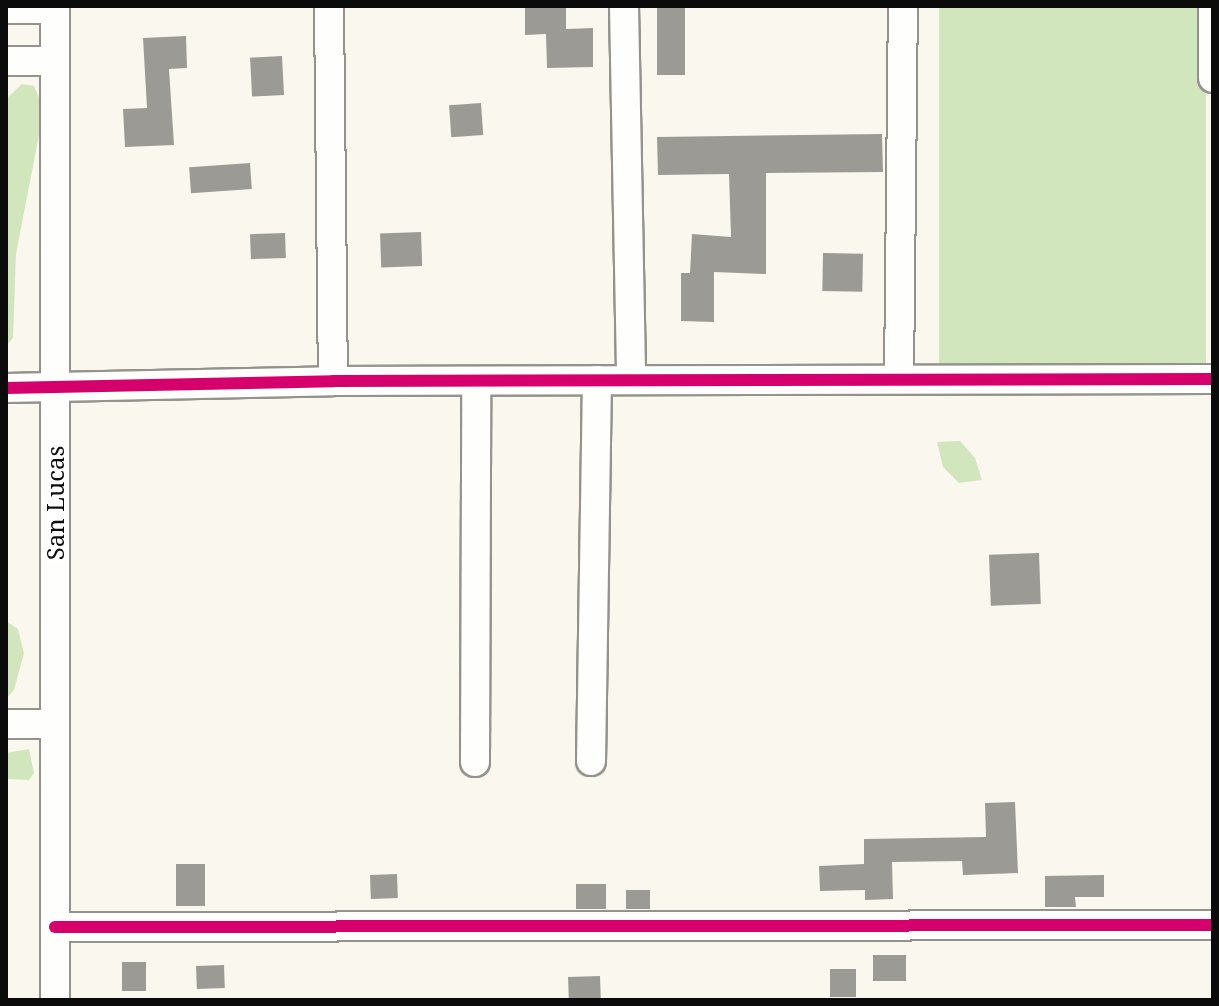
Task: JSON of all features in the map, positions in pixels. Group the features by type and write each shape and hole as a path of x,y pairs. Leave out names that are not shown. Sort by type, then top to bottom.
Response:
{"street":[{"path":"329,6 333,381"},
{"path":"624,6 631,380"},
{"path":"899,379 903,6"},
{"path":"1213,6 1213,78"},
{"path":"6,9 55,8"},
{"name":"San Lucas","path":"55,8 55,1000"},
{"path":"6,61 55,61"},
{"path":"6,388 333,381 1213,379"},
{"path":"591,761 597,380"},
{"path":"475,762 476,381"},
{"path":"6,724 54,724"},
{"path":"55,927 1213,925"}],"green space":[{"path":"939,6 1206,6 1206,372 939,372"},
{"path":"22,84 34,86 44,109 16,254 13,338 6,346 6,99"},
{"path":"960,441 975,458 982,480 959,483 943,467 937,442"},
{"path":"6,621 18,629 24,653 14,690 6,699"},
{"path":"29,749 34,773 29,780 6,779 6,753"}],"building":[{"path":"525,6 566,6 566,29 593,28 593,67 547,68 546,34 525,35"},
{"path":"657,6 685,6 685,75 657,75"},
{"path":"186,36 187,68 169,69 174,145 125,147 123,109 147,108 143,38"},
{"path":"282,56 284,95 252,97 250,58"},
{"path":"481,103 483,135 451,137 449,105"},
{"path":"882,134 883,172 766,173 766,274 714,272 714,322 681,321 681,273 690,273 692,234 731,237 729,174 658,175 657,137"},
{"path":"250,163 252,189 191,193 189,167"},
{"path":"421,232 422,266 381,267 380,233"},
{"path":"285,233 286,258 251,259 250,234"},
{"path":"823,253 863,254 862,292 822,291"},
{"path":"1039,553 1041,604 991,606 989,555"},
{"path":"1015,802 1018,873 963,875 962,861 892,862 893,899 865,900 865,890 820,891 819,866 864,864 864,839 986,837 985,803"},
{"path":"176,864 205,864 205,906 176,906"},
{"path":"397,874 398,898 371,899 370,875"},
{"path":"1104,875 1104,897 1075,897 1076,907 1045,907 1045,876"},
{"path":"576,884 606,884 606,909 576,909"},
{"path":"626,890 650,890 650,909 626,909"},
{"path":"873,955 906,955 906,981 873,981"},
{"path":"122,962 146,962 146,991 122,991"},
{"path":"224,965 225,988 197,989 196,966"},
{"path":"830,969 856,969 856,997 830,997"},
{"path":"600,976 601,1000 569,1000 568,977"}],"cycle path":[{"path":"6,388 333,381 1213,379"},
{"path":"55,927 1213,925"}]}
